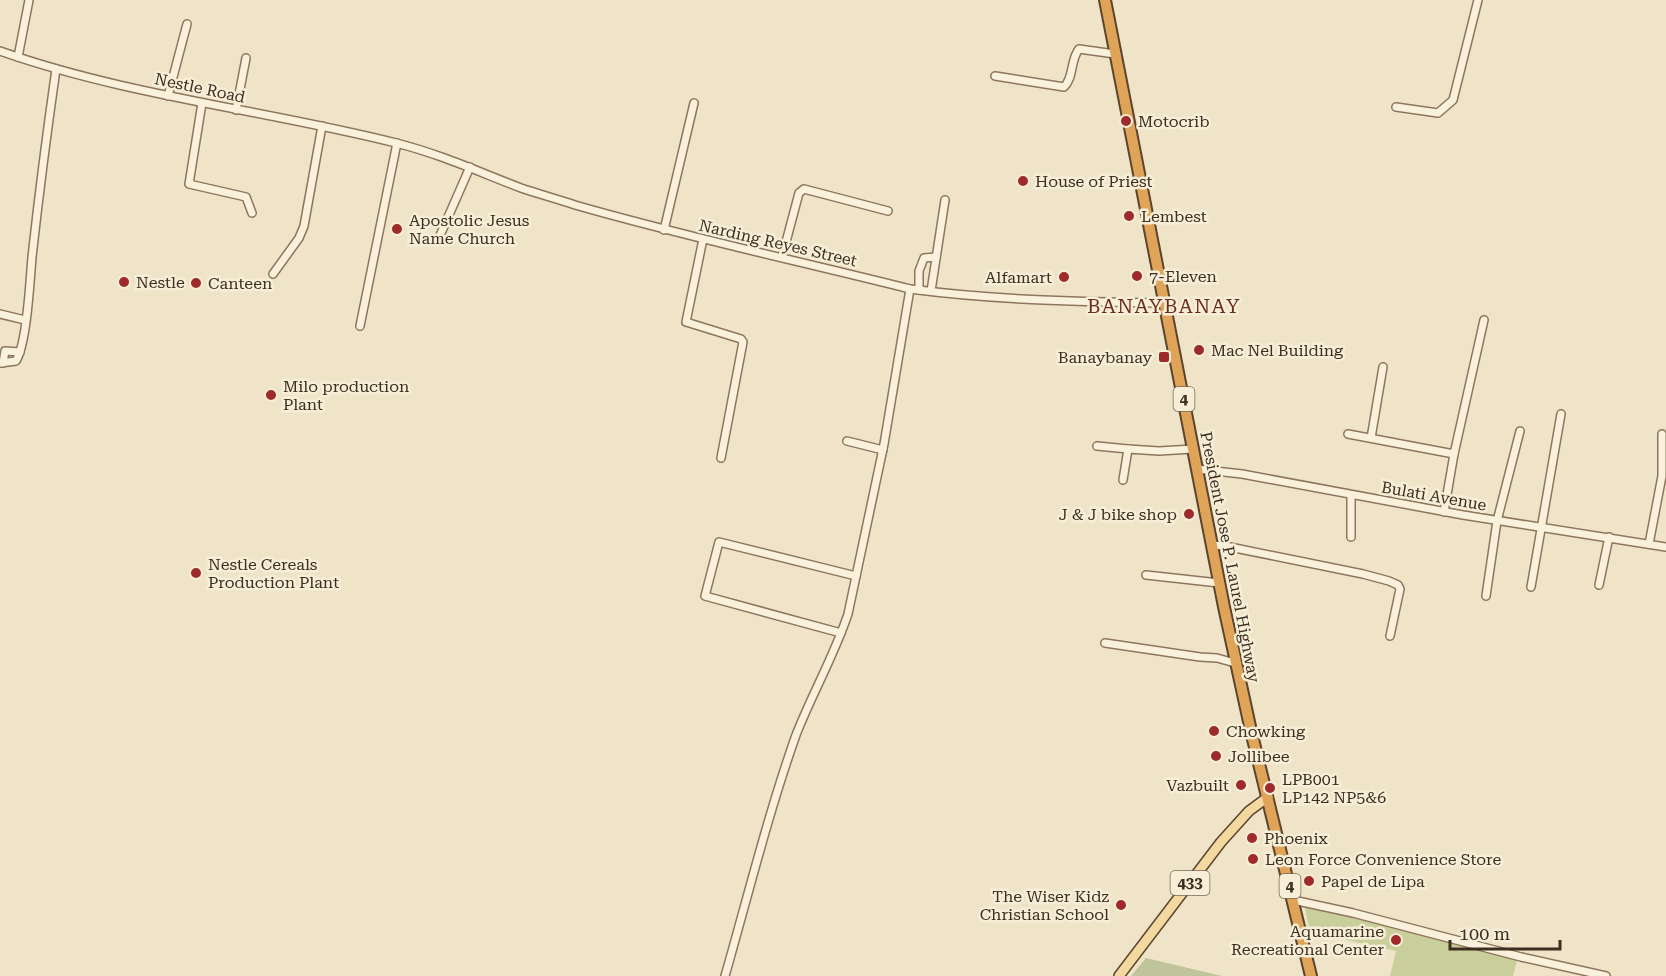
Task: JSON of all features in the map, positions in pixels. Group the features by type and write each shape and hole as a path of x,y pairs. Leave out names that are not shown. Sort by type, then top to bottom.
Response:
{"highway":[{"name":"President Jose P. Laurel Highway","path":"1105,0 1235,663 1311,976"}],"main road":[{"name":"433","path":"1119,976 1221,842 1249,810 1268,797"}],"street":[{"path":"18,57 29,0"},
{"path":"1396,107 1438,113 1453,100 1478,0"},
{"path":"168,96 187,24"},
{"path":"995,76 1064,87 1068,83 1075,55 1079,49 1115,54"},
{"name":"Nestle Road","path":"0,51 56,69 168,96 397,143"},
{"path":"236,110 246,58"},
{"path":"20,352 5,351 1,363 16,361 20,352 56,69"},
{"path":"202,103 189,184 246,197 252,213"},
{"path":"664,230 694,103"},
{"path":"273,274 299,238 304,226 322,126"},
{"path":"360,326 397,143"},
{"name":"Narding Reyes Street","path":"397,143 470,167 522,188 664,230 914,289 1066,302 1164,303"},
{"path":"438,240 470,167"},
{"path":"782,257 799,194 804,189 888,211"},
{"path":"931,291 945,200"},
{"path":"703,239 686,322 741,339 743,342 721,458"},
{"path":"725,976 796,736 842,633 883,450 914,289 924,258 936,257"},
{"path":"0,314 25,320"},
{"path":"1444,512 1454,454 1484,320"},
{"path":"1371,438 1383,367"},
{"path":"1531,586 1561,414"},
{"path":"1486,596 1497,521 1520,431"},
{"path":"1348,434 1454,454"},
{"path":"1648,544 1662,476 1662,434"},
{"path":"847,441 883,450"},
{"path":"1097,446 1159,452 1193,449"},
{"path":"1123,480 1128,449"},
{"name":"Bulati Avenue","path":"1197,469 1242,474 1351,496 1497,521 1666,546"},
{"path":"1351,496 1351,537"},
{"path":"1599,585 1609,537"},
{"path":"842,633 705,596 719,542 856,576"},
{"path":"1212,545 1334,568 1398,585 1400,589 1390,636"},
{"path":"1146,575 1219,583"},
{"path":"1105,643 1217,658 1235,663"},
{"path":"1293,900 1606,976"}],"green space":[{"name":"Aquamarine Recreational Center","path":"1304,904 1518,957 1513,976 1390,976 1396,951 1310,932"},
{"path":"1146,958 1222,976 1131,976"}],"place":[{"name":"Motocrib","path":"1126,121"},
{"name":"House of Priest","path":"1023,181"},
{"name":"Lembest","path":"1129,216"},
{"name":"Apostolic Jesus Name Church","path":"397,229"},
{"name":"7-Eleven","path":"1137,276"},
{"name":"Alfamart","path":"1064,277"},
{"name":"Nestle","path":"124,282"},
{"name":"Canteen","path":"196,283"},
{"name":"Mac Nel Building","path":"1199,350"},
{"name":"Banaybanay","path":"1164,357"},
{"name":"Milo production Plant","path":"271,395"},
{"name":"J & J bike shop","path":"1189,514"},
{"name":"Nestle Cereals Production Plant","path":"196,573"},
{"name":"Chowking","path":"1214,731"},
{"name":"Jollibee","path":"1216,756"},
{"name":"Vazbuilt","path":"1241,785"},
{"name":"LPB001 LP142 NP5&6","path":"1270,788"},
{"name":"Phoenix","path":"1252,838"},
{"name":"Leon Force Convenience Store","path":"1253,859"},
{"name":"Papel de Lipa","path":"1309,881"},
{"name":"The Wiser Kidz Christian School","path":"1121,905"},
{"name":"Aquamarine Recreational Center","path":"1396,940"}],"district":[{"name":"BANAYBANAY","path":"1164,306"}]}
